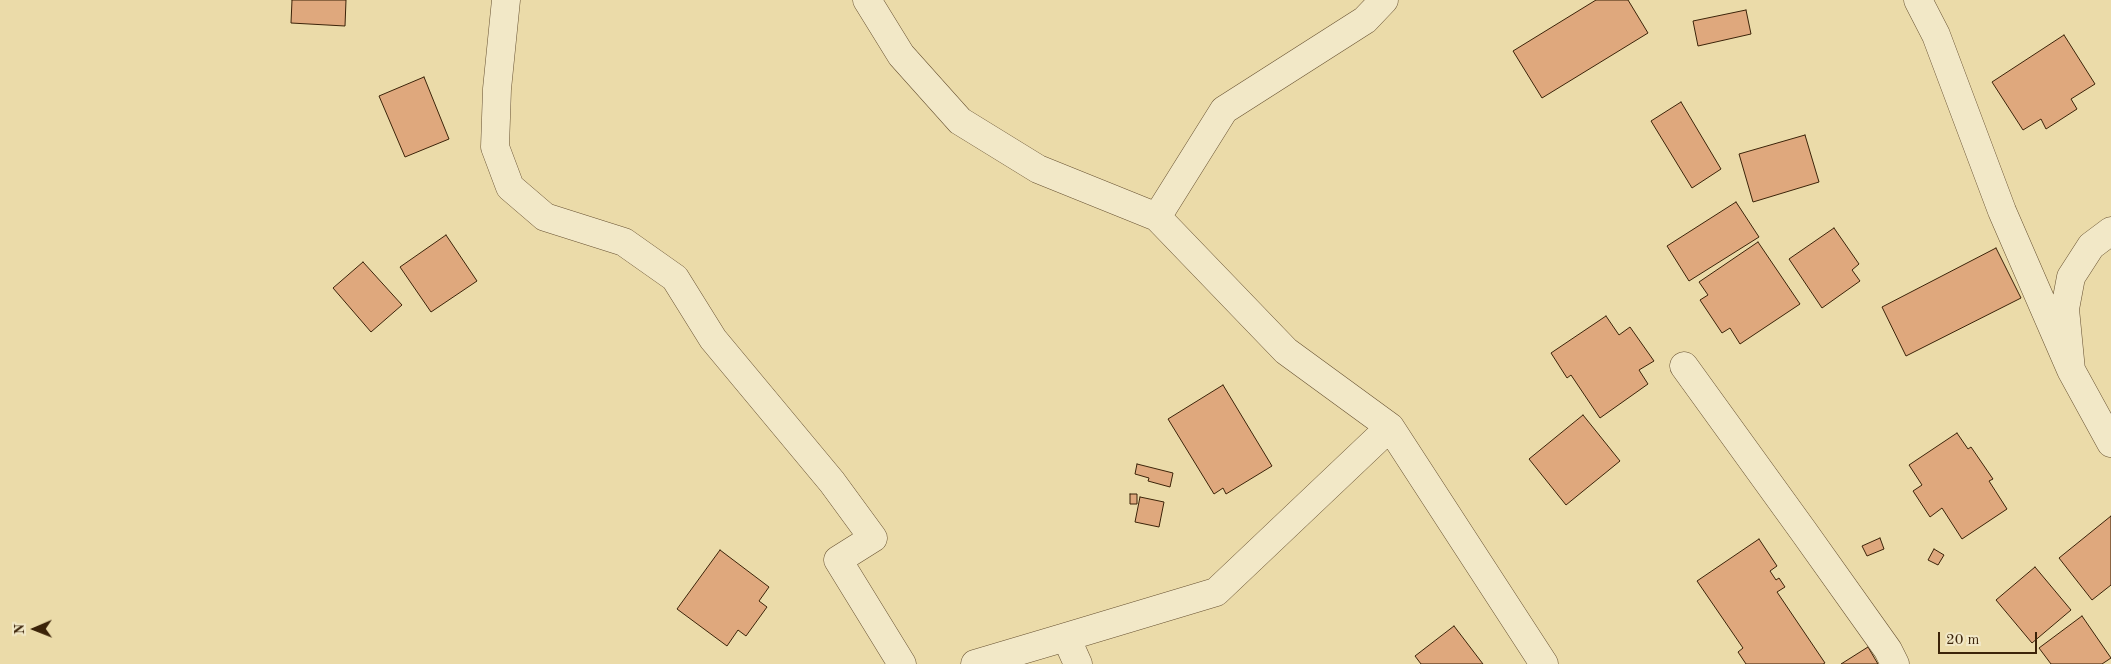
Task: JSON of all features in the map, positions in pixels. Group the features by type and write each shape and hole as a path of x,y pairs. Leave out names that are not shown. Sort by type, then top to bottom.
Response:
{"street":[{"path":"506,0 497,89 495,147 510,187 545,217 624,242 675,278 713,339 832,482 873,538 838,560 902,664"},
{"path":"867,0 900,55 960,121 1038,168 1157,218 1286,351 1390,427 1544,664"},
{"path":"1157,218 1224,110 1365,20 1384,0"},
{"path":"1918,0 1936,35 2002,211 2071,370 2111,443"},
{"path":"2071,370 2065,309 2071,277 2091,246 2111,231"},
{"path":"1684,366 1888,650 1895,664"},
{"path":"975,664 1216,592 1390,427"},
{"path":"1066,637 1078,664"}],"building":[{"path":"292,0 346,0 345,26 291,23"},
{"path":"1596,0 1628,0 1648,33 1542,98 1513,51"},
{"path":"1746,10 1751,34 1698,46 1693,21"},
{"path":"2064,35 2095,84 2071,99 2077,109 2046,129 2041,119 2023,130 1992,82"},
{"path":"424,77 449,139 405,157 379,96"},
{"path":"1681,102 1721,169 1692,188 1651,121"},
{"path":"1805,135 1819,182 1753,202 1739,154"},
{"path":"1736,202 1759,237 1689,281 1667,246"},
{"path":"1834,228 1859,264 1852,270 1860,281 1822,308 1789,259"},
{"path":"446,235 477,281 431,312 400,267"},
{"path":"1758,242 1800,304 1740,344 1730,328 1722,333 1700,300 1708,295 1699,282"},
{"path":"1996,248 2021,298 1906,356 1882,307"},
{"path":"363,262 402,305 371,332 333,288"},
{"path":"1606,316 1619,335 1630,327 1654,361 1639,370 1648,384 1600,418 1571,375 1567,378 1551,353"},
{"path":"1223,385 1272,466 1226,494 1223,488 1214,494 1168,419"},
{"path":"1583,415 1620,461 1566,505 1529,459"},
{"path":"1957,433 1968,449 1971,447 1993,479 1989,481 2007,509 1962,539 1942,508 1930,517 1913,491 1922,485 1909,465"},
{"path":"1137,464 1173,473 1170,487 1148,481 1149,478 1135,474"},
{"path":"1130,494 1137,494 1137,504 1130,504"},
{"path":"1140,497 1164,502 1159,527 1135,522"},
{"path":"2111,516 2111,585 2092,600 2059,558"},
{"path":"1880,538 1884,549 1867,556 1862,546"},
{"path":"1759,539 1777,566 1770,571 1776,580 1779,578 1785,587 1777,592 1825,663 1746,664 1738,652 1743,648 1697,581"},
{"path":"1934,549 1944,555 1938,565 1928,560"},
{"path":"720,550 769,587 759,601 767,607 746,636 738,630 727,646 677,609"},
{"path":"2035,567 2071,610 2032,643 1996,600"},
{"path":"2082,616 2111,658 2102,664 2051,664 2039,648"},
{"path":"1454,626 1483,664 1421,664 1415,656"},
{"path":"1868,647 1878,664 1841,664"}]}
